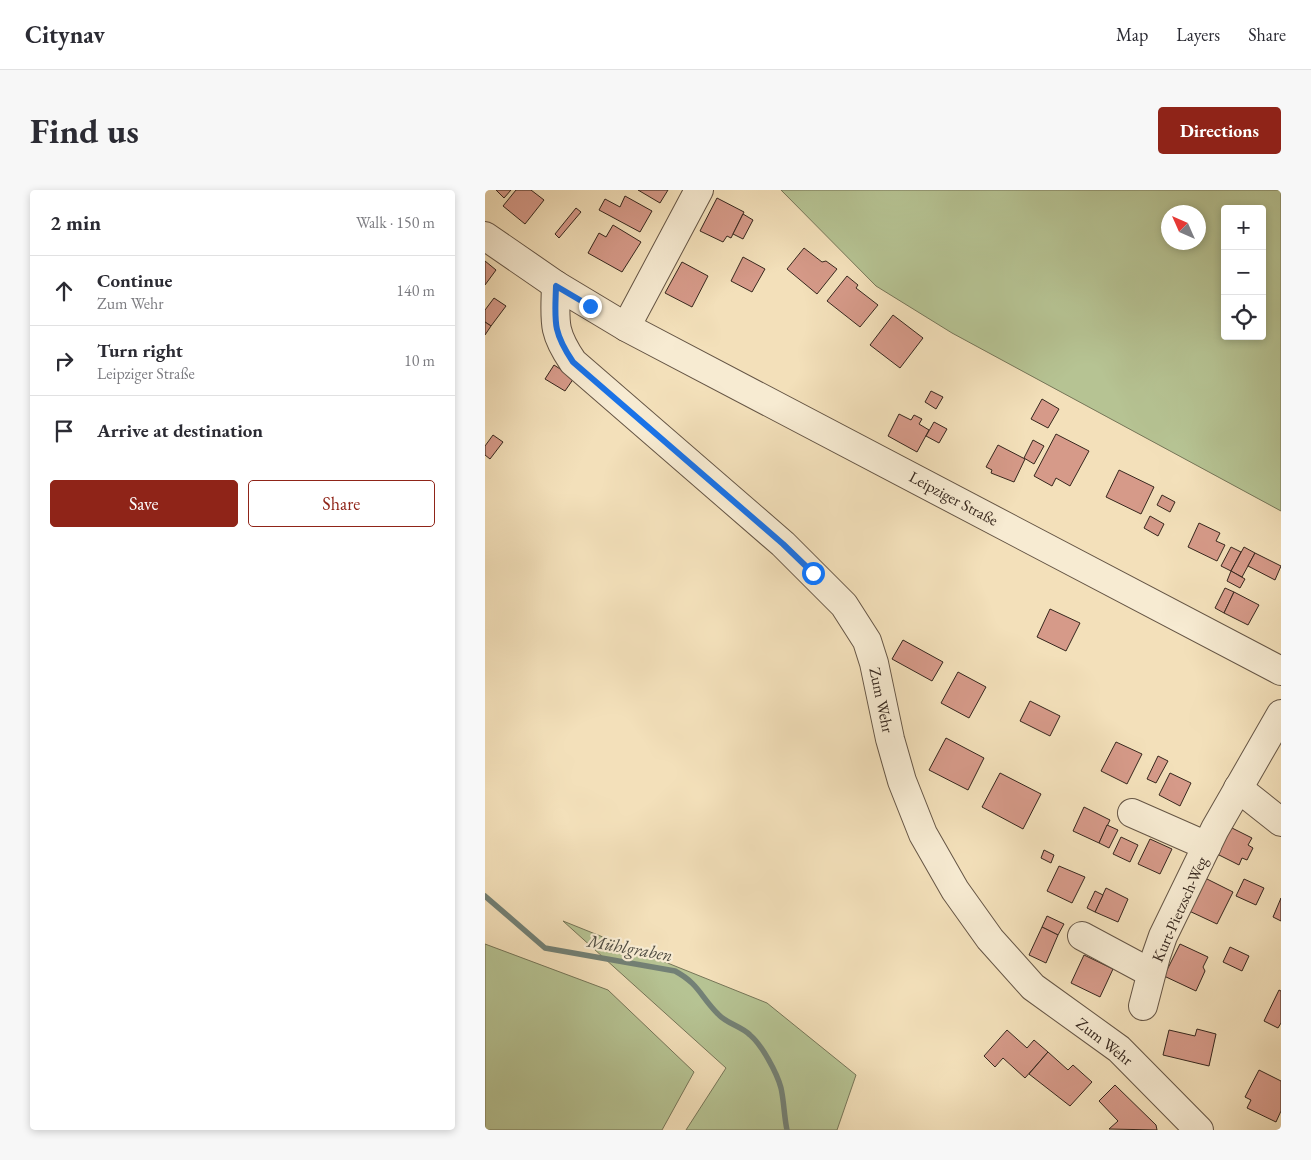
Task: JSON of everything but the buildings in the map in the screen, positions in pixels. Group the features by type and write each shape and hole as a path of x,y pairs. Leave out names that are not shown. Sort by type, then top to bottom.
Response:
{"street":[{"path":"626,327 699,190"},
{"name":"Leipziger Straße","path":"485,236 556,286 626,327 1281,671"},
{"name":"Zum Wehr","path":"556,286 555,327 560,342 573,362 783,544 844,605 856,621 867,641 874,663 890,739 902,781 923,834 955,890 990,939 1033,987 1119,1049 1199,1130"},
{"name":"Kurt-Pietzsch-Weg","path":"1143,1006 1163,936 1207,846 1281,714"},
{"path":"1238,788 1281,822"},
{"name":"Kurt-Pietzsch-Weg","path":"1132,812 1207,846"},
{"name":"Kurt-Pietzsch-Weg","path":"1082,936 1151,973"}],"green space":[{"path":"781,190 1281,190 1281,511 952,333 876,286"},
{"path":"563,921 767,1003 856,1075 837,1130 686,1130 726,1068"},
{"path":"485,944 608,990 694,1072 662,1130 485,1130"}],"waterway":[{"name":"Mühlgraben","path":"485,896 545,948 675,971 683,976 718,1014 746,1032 764,1052 773,1067 781,1088 787,1130"}],"route":[{"path":"590,306 556,286 555,327 560,342 573,362 590,379 783,544 813,573"}]}
